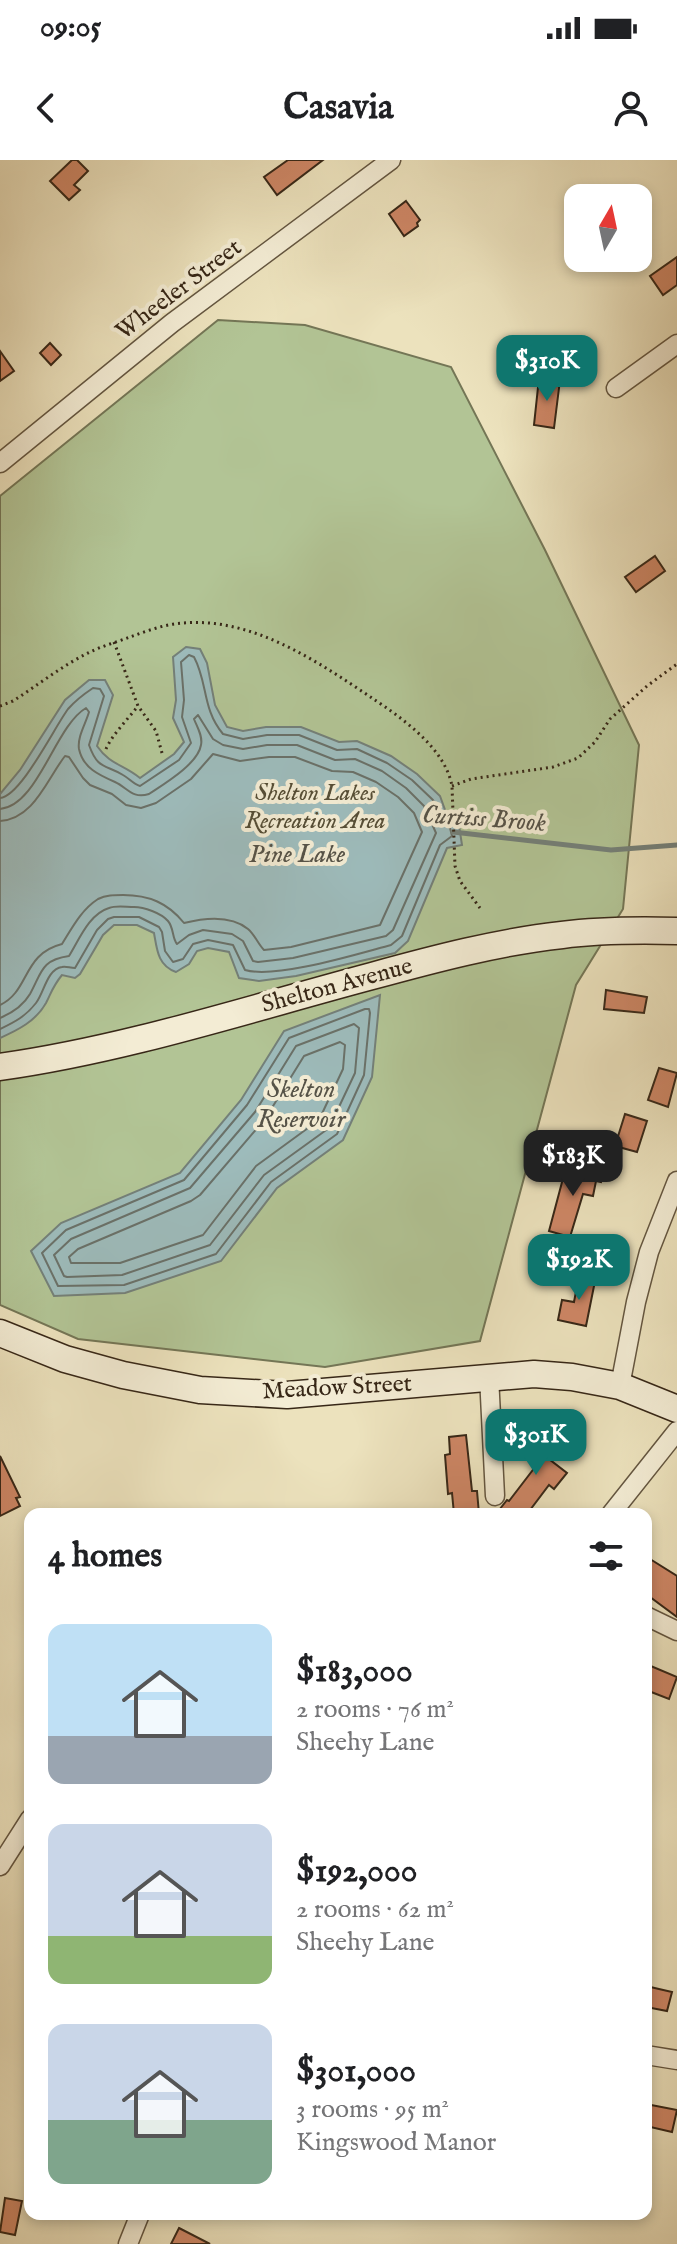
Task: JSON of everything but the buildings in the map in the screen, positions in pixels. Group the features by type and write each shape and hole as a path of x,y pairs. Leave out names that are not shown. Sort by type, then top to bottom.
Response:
{"street":[{"name":"Wheeler Street","path":"0,463 172,323 391,160"},
{"path":"616,388 677,344"},
{"name":"Shelton Avenue","path":"0,1067 125,1043 410,965 503,945 581,933 677,931"},
{"path":"620,1386 649,1252 677,1181"},
{"name":"Meadow Street","path":"0,1333 80,1363 200,1390 287,1395 534,1374 620,1386 677,1409"},
{"path":"489,1376 495,1496"},
{"path":"616,1508 677,1431"},
{"path":"652,1619 677,1631"},
{"path":"0,1866 24,1828"},
{"path":"652,2056 677,2060"},
{"path":"128,2244 138,2220"}],"path":[{"path":"0,706 13,701 89,652 180,623 211,622 244,629 283,644 384,706 416,732 443,761 452,786 453,856 460,881 480,908"},
{"path":"114,642 138,706 156,731 162,753"},
{"path":"452,786 471,779 553,767 578,758 595,742 610,719 677,664"},
{"path":"106,749 138,706"}],"green space":[{"name":"Shelton Lakes Recreation Area","path":"218,320 305,325 451,367 545,550 639,745 623,909 576,985 480,1341 325,1367 78,1339 0,1305 0,496"}],"water":[{"name":"Pine Lake","path":"186,647 200,649 207,663 215,705 227,727 243,731 266,727 301,727 339,742 357,741 391,756 417,774 440,796 448,818 458,819 462,845 447,848 408,941 395,953 296,976 259,981 239,978 229,952 208,948 197,951 189,964 176,972 162,962 154,933 137,925 114,925 103,935 80,974 75,978 62,975 37,1015 0,1038 0,794 20,770 65,700 89,680 105,680 113,695 97,746 107,757 140,778 174,754 184,742 173,718 176,700 173,657"},
{"name":"Skelton Reservoir","path":"380,995 372,1077 343,1140 277,1188 221,1261 125,1293 54,1296 31,1251 61,1223 180,1173 241,1100 284,1031"}],"waterway":[{"name":"Curtiss Brook","path":"453,832 611,850 677,845"}]}
